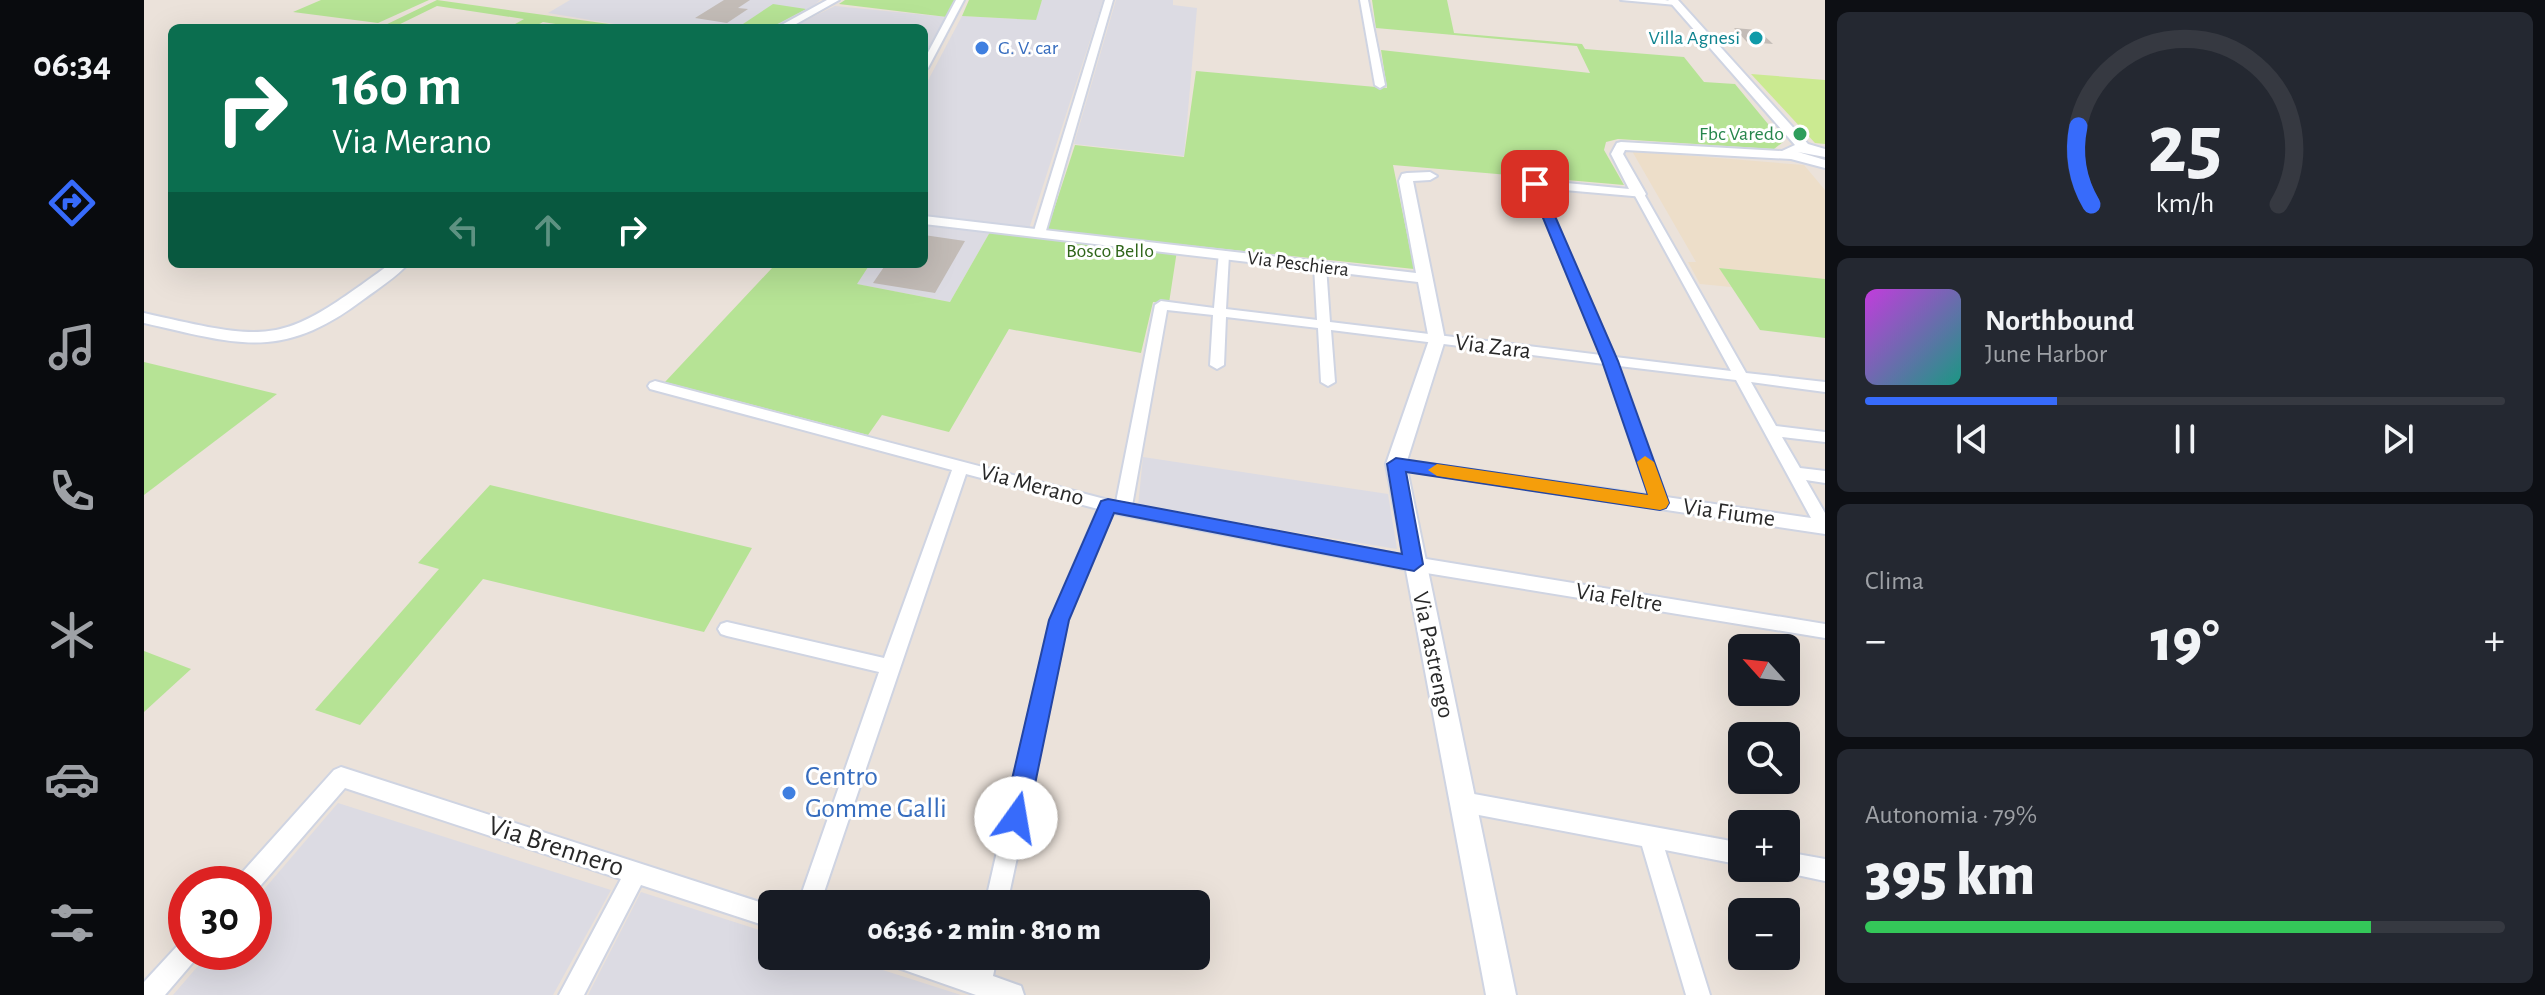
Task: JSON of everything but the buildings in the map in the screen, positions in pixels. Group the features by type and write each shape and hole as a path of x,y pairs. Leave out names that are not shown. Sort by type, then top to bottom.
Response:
{"street":[{"path":"789,24 834,0"},
{"path":"928,60 960,0"},
{"path":"1039,234 1109,0"},
{"path":"1364,0 1380,85"},
{"path":"1625,0 1676,3 1797,151"},
{"path":"1824,163 1797,151 1621,146 1617,154 1825,527"},
{"path":"1430,176 1415,174 1407,177 1406,181 1437,340"},
{"path":"1639,194 1535,184 1610,361 1660,503"},
{"name":"Via Peschiera","path":"928,220 1423,275"},
{"path":"1217,365 1223,255"},
{"path":"1320,266 1328,382"},
{"path":"144,318 242,338 281,337 312,325 394,268"},
{"name":"Via Zara","path":"1115,508 1161,305 1825,387"},
{"name":"Via Pastrengo","path":"1437,340 1396,464 1501,995"},
{"name":"Via Merano","path":"655,386 1115,508 1414,564"},
{"path":"1769,430 1825,437"},
{"name":"Via Fiume","path":"1396,464 1825,527"},
{"path":"814,890 961,466"},
{"path":"1794,473 1825,477"},
{"path":"999,890 1059,620 1115,508"},
{"name":"Via Feltre","path":"1414,564 1825,631"},
{"path":"727,629 890,667"},
{"name":"Via Brennero","path":"263,866 341,777 758,912"},
{"path":"1463,802 1728,851"},
{"path":"1650,837 1698,995"},
{"path":"1800,866 1825,870"},
{"path":"571,995 636,873"},
{"path":"149,995 171,970"},
{"path":"937,970 1012,995"},
{"path":"979,984 982,970"}],"shaded area":[{"path":"570,0 820,0 807,12 783,24 615,24 548,13"},
{"path":"1042,0 1103,0 1029,229 928,216 928,80 962,16 1035,20"},
{"path":"1116,0 1173,0 1173,5 1197,8 1184,156 1074,144"},
{"path":"835,6 947,17 928,48 928,24 799,24"},
{"path":"1632,151 1804,165 1825,190 1825,279 1720,268 1731,287 1700,284 1688,262 1696,262"},
{"path":"928,224 990,232 950,302 856,284 867,268 928,268"},
{"path":"1143,457 1388,494 1397,549 1138,506"},
{"path":"338,803 611,890 553,995 173,995 195,970 272,970 272,880"},
{"path":"641,892 758,930 758,970 883,970 961,995 588,995"}],"green space":[{"path":"321,0 429,0 378,23 293,12"},
{"path":"437,0 609,24 515,24 524,19 437,6 400,24 387,24"},
{"path":"845,0 955,0 947,17 839,4"},
{"path":"969,0 1042,0 1036,20 962,16"},
{"name":"Bosco Bello","path":"1372,0 1447,0 1454,33 1684,57 1704,82 1735,84 1783,142 1774,149 1618,139 1606,142 1604,150 1624,185 1393,165 1414,269 1178,244 1169,303 1153,302 1141,353 1009,329 949,432 882,415 868,435 665,382 772,268 867,268 857,284 950,302 990,232 1045,237 1075,145 1184,157 1196,71 1387,88 1381,50 1590,73 1577,46 1376,28"},
{"path":"773,4 806,9 778,24 743,24"},
{"path":"1751,74 1825,80 1825,144 1815,143"},
{"path":"1719,268 1825,279 1825,338 1760,330"},
{"path":"144,362 277,394 144,495"},
{"path":"490,485 752,548 704,632 483,579 360,725 315,710 439,569 418,563"},
{"path":"144,651 191,669 144,712"}],"slow traffic":[{"path":"1437,470 1660,503 1645,462"}],"place":[{"name":"Villa Agnesi","path":"1756,38"},
{"name":"G. V. car","path":"982,48"},
{"name":"Fbc Varedo","path":"1800,134"},
{"name":"Centro Gomme Galli","path":"789,793"}],"route":[{"path":"1016,818 1059,620 1108,506 1414,564 1396,464 1660,503 1610,361 1535,184"}]}
